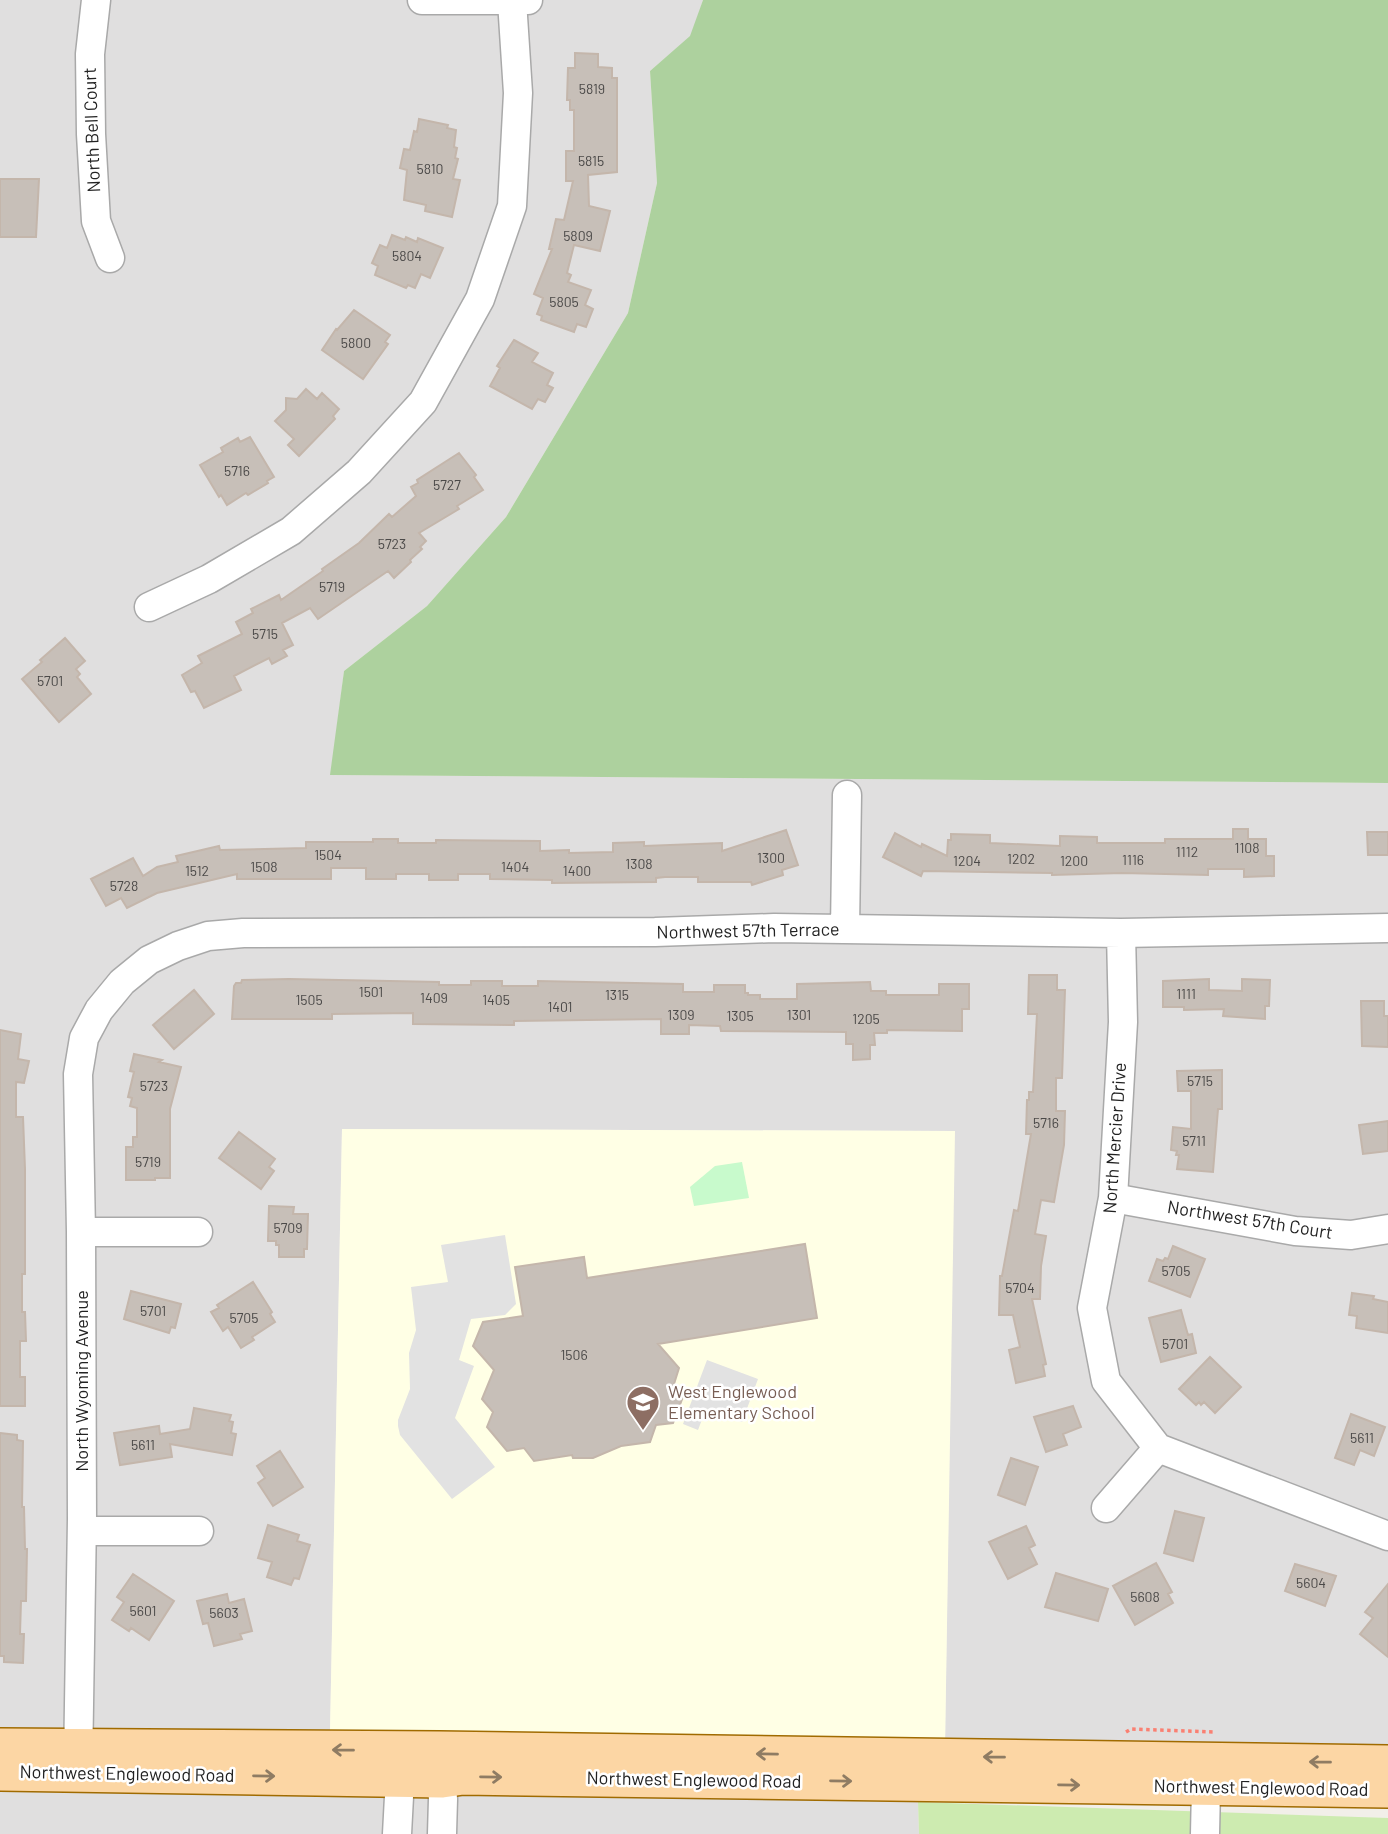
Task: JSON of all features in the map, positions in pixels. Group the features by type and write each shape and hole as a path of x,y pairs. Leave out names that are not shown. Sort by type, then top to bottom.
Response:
{"main road":[{"name":"Northwest Englewood Road","path":"0,1746 78,1759 440,1765 1205,1774 1388,1763"},
{"name":"Northwest Englewood Road","path":"0,1773 78,1759"},
{"name":"Northwest Englewood Road","path":"1205,1774 1388,1790"}],"street":[{"name":"North Bell Court","path":"96,0 90,54 91,146 96,220 110,258"},
{"path":"149,607 209,579 290,531 359,472 423,402 480,299 512,206 520,1 422,0"},
{"path":"845,929 847,795"},
{"name":"Northwest 57th Terrace","path":"122,982 149,960 178,946 208,936 243,933 845,929 1121,933 1388,928"},
{"name":"North Mercier Drive","path":"1121,933 1123,1022 1113,1198 1092,1308 1106,1381 1158,1448"},
{"name":"North Wyoming Avenue","path":"78,1759 82,1531 78,1074 84,1038 99,1010 122,982"},
{"name":"Northwest 57th Court","path":"1113,1198 1295,1231 1351,1235 1388,1229"},
{"path":"81,1232 198,1232"},
{"path":"1106,1508 1158,1448 1388,1536"},
{"path":"82,1531 200,1531"},
{"path":"397,1834 401,1764"},
{"path":"440,1765 442,1834"},
{"path":"1205,1774 1205,1834"}],"shaded area":[{"path":"0,0 703,0 691,36 650,71 657,183 628,313 506,517 427,606 344,671 331,775 1388,783 1388,1752 945,1747 954,1131 342,1129 330,1732 0,1734"},
{"name":"West Englewood Elementary School","path":"342,1129 955,1131 945,1747 330,1732"},
{"path":"505,1235 516,1304 505,1315 471,1319 459,1360 474,1366 455,1418 495,1467 452,1499 400,1435 398,1426 410,1389 409,1353 416,1330 411,1287 448,1282 441,1245"},
{"path":"707,1360 758,1379 742,1422 706,1409 698,1430 683,1424"},
{"path":"0,1785 918,1802 919,1834 0,1834"}],"green space":[{"path":"703,0 1388,0 1388,783 330,775 344,671 427,606 506,517 628,313 657,183 650,71 690,36"},
{"path":"742,1162 749,1198 694,1206 690,1187 715,1166"},
{"path":"918,1802 1388,1818 1388,1834 919,1834"}],"building":[{"path":"575,53 598,54 598,67 612,68 612,78 617,78 617,172 588,175 589,206 610,211 600,251 574,245 567,273 571,275 568,282 591,290 585,305 593,309 586,327 577,324 574,332 541,320 542,316 537,314 543,298 534,294 552,249 549,249 556,219 564,220 573,181 566,181 566,151 574,151 574,110 570,110 570,100 567,100 568,68 575,68"},
{"path":"419,119 448,125 447,128 456,130 454,147 457,148 455,158 458,159 453,179 460,180 452,217 425,211 426,205 404,200 407,170 400,168 404,149 410,150"},
{"path":"0,179 39,179 36,237 0,237"},
{"path":"392,235 417,242 418,238 443,248 430,278 421,274 415,288 408,285 406,288 375,275 378,266 372,263 380,245 387,248"},
{"path":"354,310 390,335 385,342 388,344 363,379 322,350 336,329"},
{"path":"514,340 538,353 532,362 553,373 547,385 553,388 545,402 538,399 532,409 490,386 500,368 497,366"},
{"path":"306,389 317,399 322,393 339,409 333,416 335,419 299,456 288,445 294,439 275,421 286,410 286,398 297,399"},
{"path":"250,437 274,477 248,495 246,493 227,505 221,495 219,497 200,465 223,452 221,448 238,438 240,442"},
{"path":"459,453 476,475 474,477 483,490 457,506 459,509 419,533 426,541 411,562 394,578 388,571 318,619 310,608 282,623 293,645 283,650 287,656 272,664 269,658 234,676 241,690 204,708 182,675 202,663 198,656 242,634 236,622 253,613 251,609 279,595 281,600 359,543 389,514 392,517 416,496 411,487 418,483 417,480"},
{"path":"65,638 85,661 76,669 80,674 77,677 91,694 59,722 22,679"},
{"path":"1233,829 1248,829 1248,839 1266,839 1266,856 1274,856 1274,876 1244,877 1244,869 1208,869 1208,875 1052,875 923,871 921,876 883,857 895,833 921,847 922,844 947,856 951,834 990,835 990,843 1060,846 1060,836 1097,837 1097,843 1233,839"},
{"path":"786,830 798,865 782,870 783,875 752,885 751,882 698,882 698,877 656,878 656,882 552,883 552,880 490,879 490,874 458,874 458,880 429,880 429,874 396,874 396,879 366,879 366,868 331,868 331,879 237,879 237,874 157,893 127,908 121,898 106,906 91,879 133,858 143,876 157,867 178,862 176,856 219,846 220,850 306,848 306,842 373,842 373,839 398,839 398,843 436,843 436,840 540,841 540,851 569,850 569,853 613,852 613,843 644,842 644,846 722,843 722,851"},
{"path":"1367,832 1388,832 1388,855 1368,855"},
{"path":"1029,975 1057,975 1057,990 1065,990 1062,1078 1056,1078 1056,1111 1065,1111 1064,1145 1054,1202 1041,1200 1035,1234 1046,1236 1041,1266 1040,1299 1032,1299 1046,1364 1043,1365 1045,1376 1016,1383 1009,1350 1020,1347 1013,1315 999,1315 1000,1276 1014,1210 1018,1211 1031,1134 1026,1134 1027,1100 1029,1092 1033,1092 1037,1014 1028,1014"},
{"path":"1209,979 1209,990 1242,991 1242,979 1270,980 1269,1006 1265,1006 1265,1019 1223,1016 1224,1009 1184,1010 1184,1007 1163,1007 1163,981"},
{"path":"242,980 439,982 439,985 502,981 502,986 538,986 538,981 683,984 683,992 714,992 714,985 745,985 745,993 760,995 760,999 797,999 797,984 870,982 871,991 886,991 886,995 939,995 939,984 969,984 969,1009 962,1009 962,1031 887,1030 887,1033 874,1033 875,1045 870,1045 870,1059 853,1060 853,1044 846,1044 846,1032 721,1031 720,1026 689,1025 689,1034 661,1034 661,1019 514,1021 514,1025 413,1024 413,1013 332,1014 332,1019 232,1019 236,983 241,983"},
{"path":"194,990 214,1014 174,1049 153,1025"},
{"path":"1361,1001 1384,1001 1384,1016 1388,1016 1388,1047 1362,1046"},
{"path":"0,1030 21,1034 18,1059 29,1061 24,1083 16,1082 16,1117 23,1117 25,1169 25,1274 22,1274 22,1312 25,1312 26,1341 20,1341 20,1377 25,1377 25,1406 0,1406"},
{"path":"134,1054 181,1067 170,1109 170,1178 126,1180 126,1147 133,1147 133,1137 137,1137 137,1108 130,1106 132,1098 128,1097 134,1072 130,1071"},
{"path":"1222,1070 1222,1109 1218,1109 1213,1172 1177,1169 1179,1155 1176,1155 1177,1151 1171,1150 1173,1127 1191,1129 1191,1091 1178,1091 1177,1071"},
{"path":"1388,1121 1388,1151 1363,1154 1359,1125"},
{"path":"239,1132 275,1159 269,1167 274,1171 261,1189 219,1158"},
{"path":"269,1206 294,1207 293,1214 308,1214 307,1249 304,1249 304,1257 279,1257 279,1245 276,1245 276,1241 268,1241"},
{"path":"805,1244 817,1318 658,1344 679,1368 674,1384 684,1394 673,1423 656,1425 650,1442 621,1446 593,1458 573,1458 572,1455 534,1461 524,1448 507,1451 487,1427 493,1412 482,1399 494,1370 473,1346 483,1322 523,1316 515,1267 584,1257 587,1278"},
{"path":"1173,1246 1205,1259 1190,1297 1149,1281 1157,1259 1168,1259"},
{"path":"253,1282 272,1312 270,1314 275,1322 241,1348 228,1327 223,1331 211,1312 219,1308 217,1305"},
{"path":"131,1291 181,1304 175,1328 171,1327 169,1333 124,1319"},
{"path":"1352,1293 1374,1296 1373,1299 1388,1302 1388,1333 1356,1328 1357,1316 1349,1315"},
{"path":"1181,1310 1188,1335 1192,1334 1196,1353 1161,1362 1149,1318"},
{"path":"1210,1357 1241,1387 1215,1413 1204,1402 1196,1405 1179,1389"},
{"path":"1073,1406 1081,1427 1063,1434 1067,1445 1046,1452 1034,1417"},
{"path":"194,1408 231,1415 231,1433 236,1434 232,1455 170,1444 172,1457 120,1465 114,1433 159,1426 160,1434 190,1429"},
{"path":"1351,1414 1385,1427 1374,1456 1360,1450 1354,1465 1335,1458"},
{"path":"0,1433 17,1435 17,1440 23,1441 22,1507 27,1549 26,1601 21,1601 23,1663 4,1662 4,1656 0,1656"},
{"path":"280,1451 303,1487 273,1506 258,1483 265,1478 257,1466"},
{"path":"1011,1458 1038,1467 1025,1505 998,1495"},
{"path":"1175,1511 1204,1518 1193,1561 1164,1553"},
{"path":"268,1525 299,1535 297,1541 310,1545 299,1579 294,1578 291,1585 267,1577 272,1562 258,1558"},
{"path":"1026,1526 1035,1545 1029,1548 1037,1564 1008,1579 989,1542"},
{"path":"1156,1563 1172,1592 1168,1594 1173,1603 1135,1625 1113,1586"},
{"path":"1295,1564 1336,1576 1325,1606 1285,1591"},
{"path":"1056,1573 1108,1589 1098,1621 1045,1607"},
{"path":"133,1574 174,1601 149,1640 112,1620 124,1602 117,1597"},
{"path":"1388,1584 1388,1657 1360,1634 1373,1618 1365,1612"},
{"path":"227,1594 229,1603 244,1599 252,1631 240,1634 242,1639 214,1646 208,1623 203,1624 197,1601"}],"place":[{"name":"West Englewood Elementary School","path":"643,1432"}]}
